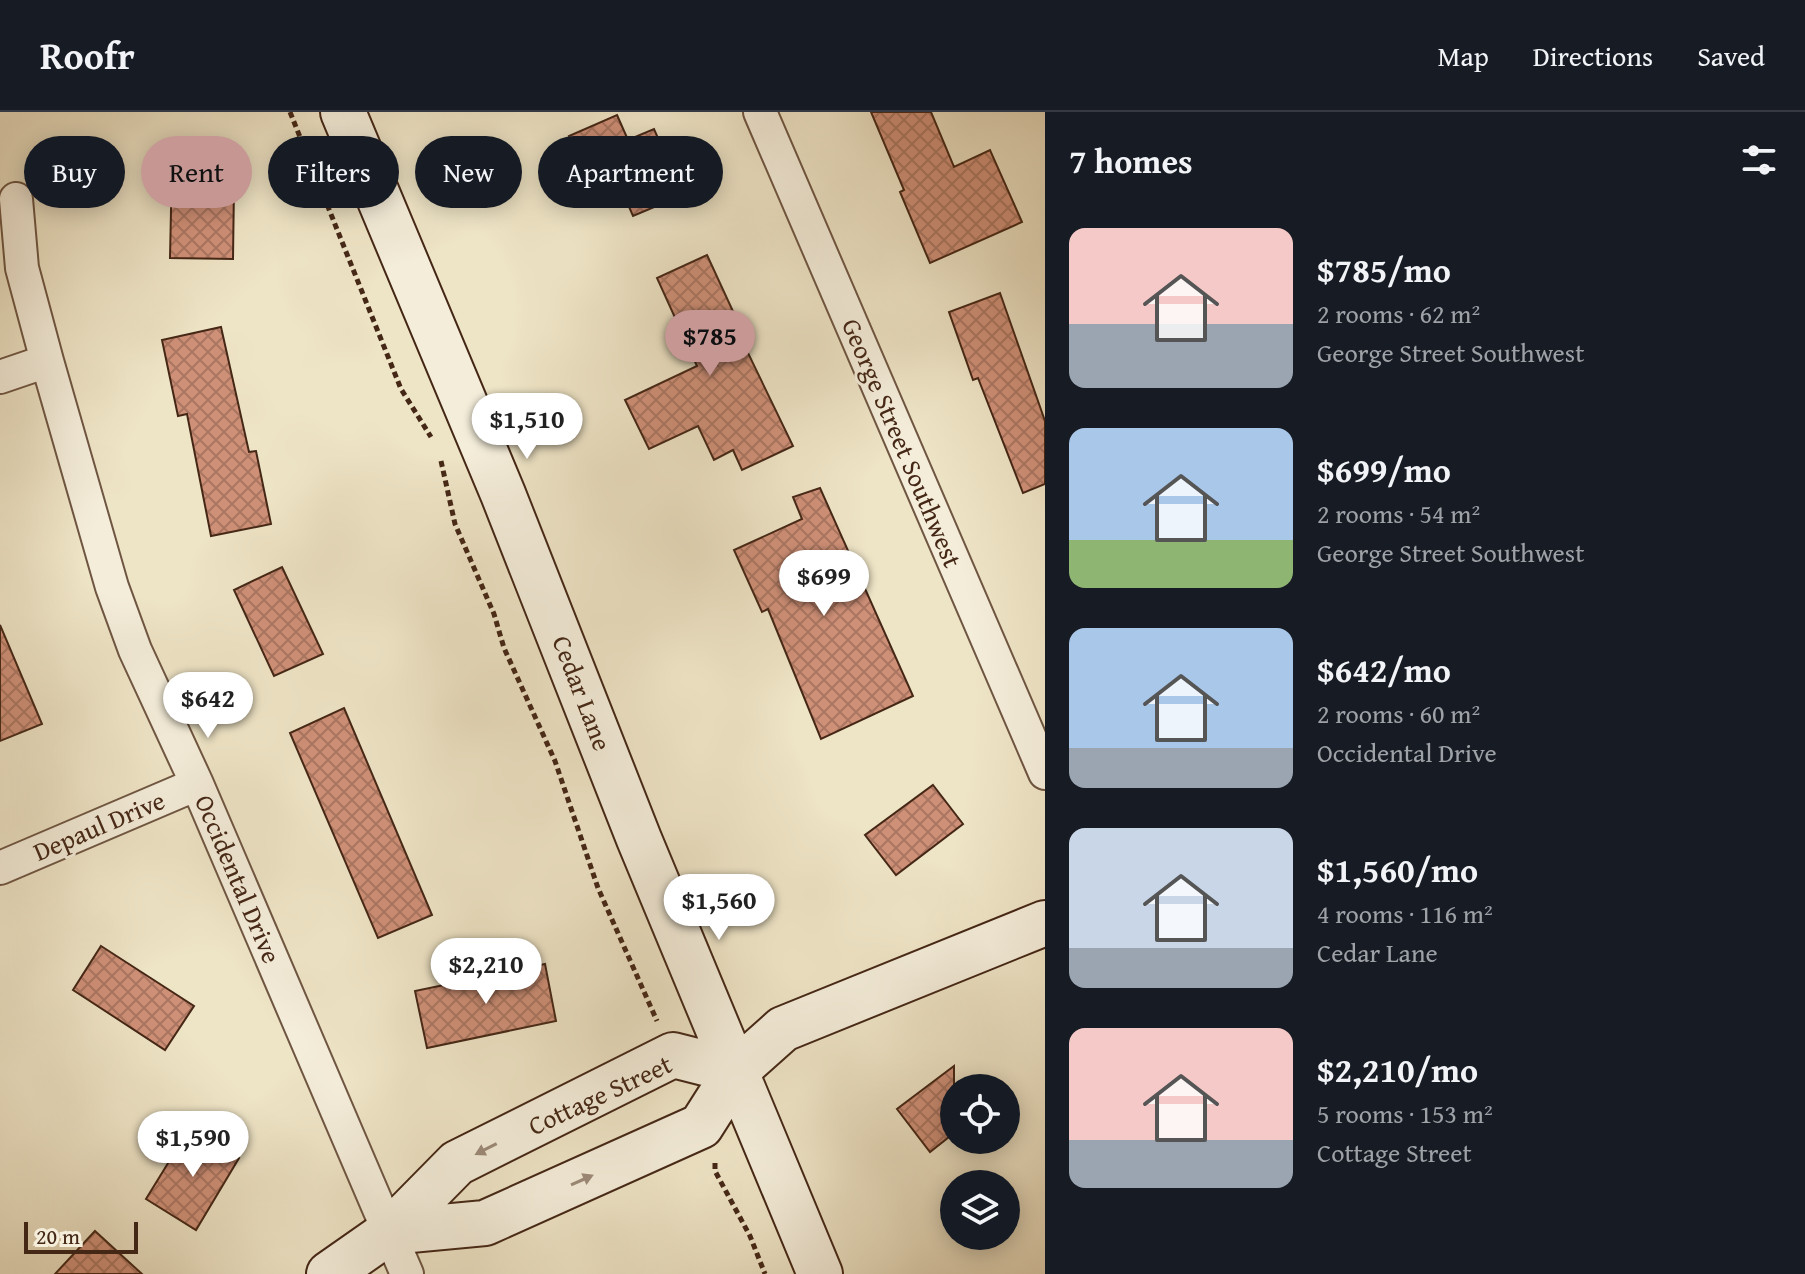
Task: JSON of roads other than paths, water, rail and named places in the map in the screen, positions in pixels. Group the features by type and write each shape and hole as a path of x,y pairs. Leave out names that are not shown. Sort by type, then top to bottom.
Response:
{"main road":[{"name":"Cedar Lane","path":"343,112 509,508 639,839 820,1274"},
{"path":"736,1071 783,1029 1045,923"},
{"name":"Cottage Street","path":"329,1274 389,1232 457,1163 673,1055 736,1071 701,1126 485,1223 389,1232"}],"street":[{"name":"George Street Southwest","path":"760,112 1045,773"},
{"name":"Occidental Drive","path":"16,199 22,268 112,587 135,650 197,784 407,1274"},
{"path":"0,377 47,361"},
{"name":"Depaul Drive","path":"0,868 197,784"}]}
